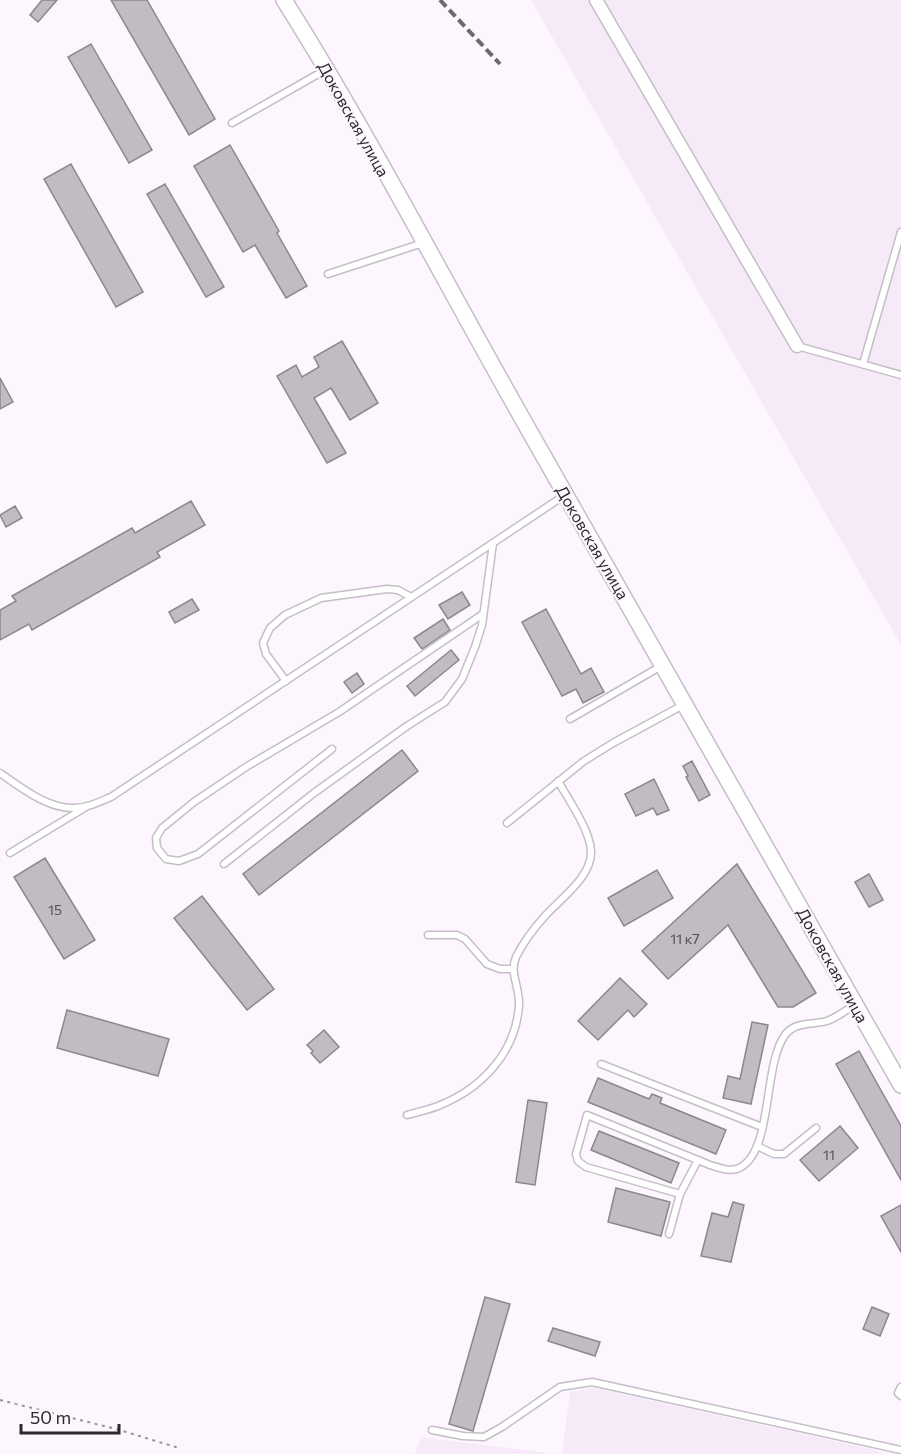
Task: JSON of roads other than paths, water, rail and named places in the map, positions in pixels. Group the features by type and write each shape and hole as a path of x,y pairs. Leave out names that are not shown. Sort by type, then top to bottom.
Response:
{"street":[{"name":"Доковская улица","path":"284,0 327,69 901,1085"},
{"path":"596,0 797,346"}],"lane":[{"path":"232,123 327,69"},
{"path":"863,364 901,232"},
{"path":"328,274 423,242"},
{"path":"797,346 901,375"},
{"path":"10,853 90,806 111,797 566,495"},
{"path":"224,864 407,726 445,702 462,679 476,647 494,543"},
{"path":"286,681 266,654 263,643 270,628 285,615 321,598 387,589 398,590 411,597"},
{"path":"332,750 198,854 180,861 166,859 157,848 156,838 162,828 194,802 246,766 339,712 483,614"},
{"path":"570,719 664,665"},
{"path":"507,823 558,781 613,742 686,704"},
{"path":"0,774 53,804 72,808 90,806"},
{"path":"407,1115 438,1106 461,1094 485,1077 502,1058 513,1033 519,1009 519,992 512,969 517,956 544,917 580,879 589,865 591,850 585,831 558,781"},
{"path":"428,935 457,935 465,939 487,964 500,969 512,969"},
{"path":"680,1194 586,1167 578,1161 576,1154 587,1114 698,1160 727,1170 740,1168 750,1159 757,1146 777,1048 786,1032 808,1022 827,1021 856,1004"},
{"path":"601,1064 762,1127"},
{"path":"757,1146 774,1154 784,1154 816,1128"},
{"path":"669,1234 680,1194 698,1160"},
{"path":"432,1430 463,1436 484,1437 560,1387 592,1382 901,1450"},
{"path":"901,1388 898,1393 901,1396"}],"railway":[{"path":"440,0 500,64"}]}
